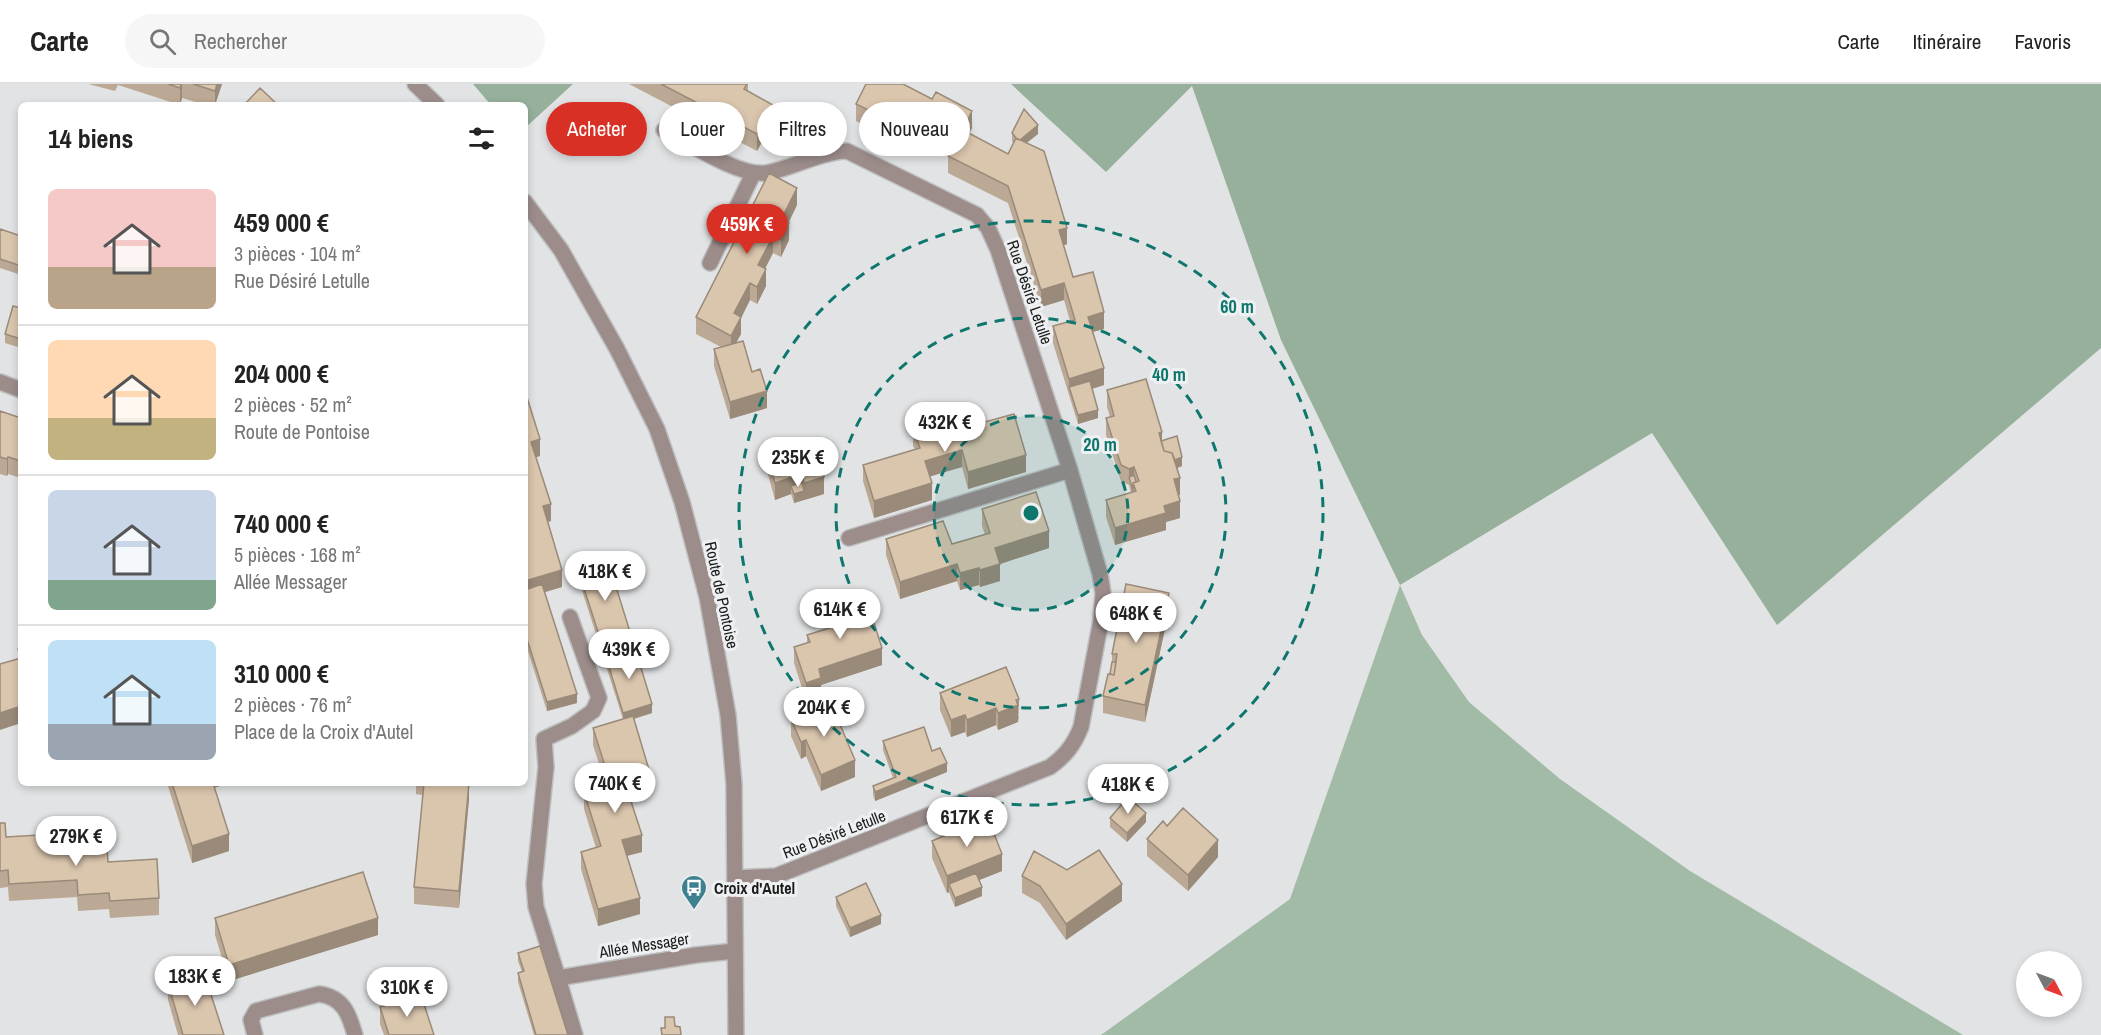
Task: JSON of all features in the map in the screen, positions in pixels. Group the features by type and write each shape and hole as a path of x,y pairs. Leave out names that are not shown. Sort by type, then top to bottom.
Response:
{"street":[{"path":"415,84 434,102"},
{"name":"Rue Désiré Letulle","path":"736,878 776,876 1050,767 1065,756 1076,742 1081,727 1101,620 1103,593 1100,574 1070,470 998,250 988,228 977,215 872,161 847,151 834,151 767,173 753,174"},
{"path":"710,263 753,174 713,156"},
{"name":"Route de Pontoise","path":"528,206 561,250 617,349 657,429 682,502 707,597 728,714 734,784 736,1035"},
{"path":"0,382 18,389"},
{"path":"849,538 1070,470"},
{"path":"570,617 599,698 593,711 572,726 544,739 546,767 534,884 536,907 575,1035"},
{"name":"Allée Messager","path":"558,978 696,955 735,951"},
{"path":"255,1035 250,1020 256,1011 319,994 340,1002 346,1010 355,1035"}],"green space":[{"path":"473,84 573,84 553,102 546,102 546,109 528,125 528,102 488,102"},
{"path":"1011,84 2101,84 2101,348 1777,625 1652,433 1400,585 1281,340 1192,86 1106,172"},
{"path":"1400,585 1422,635 1469,702 1560,779 1690,871 1963,1035 1101,1035 1290,899"}],"building":[{"path":"168,84 181,84 180,88"},
{"path":"193,84 217,84 215,91"},
{"path":"661,84 747,84 744,89 768,102 757,102 757,134 745,128 745,102 696,102"},
{"path":"866,84 903,84 932,99 936,92 955,102 859,102 859,105 856,104"},
{"path":"260,88 275,102 247,102"},
{"path":"1024,109 1038,125 1020,140 1012,133"},
{"path":"970,134 1008,154 1016,138 1044,151 1067,228 1059,230 1073,277 1093,272 1104,312 1088,317 1104,368 1069,379 1053,326 1075,320 1064,283 1041,290 1008,186 948,156 970,156"},
{"path":"769,173 797,188 782,218 789,223 781,240 773,236 758,265 766,269 757,287 750,283 734,313 741,317 731,336 696,317"},
{"path":"0,229 18,235 18,265 0,259"},
{"path":"13,306 18,307 18,338 5,334"},
{"path":"743,341 752,372 760,369 767,391 730,402 714,349"},
{"path":"1146,379 1162,432 1159,433 1164,451 1172,453 1180,478 1174,479 1180,501 1164,506 1166,513 1115,528 1106,500 1136,491 1133,483 1139,481 1134,467 1129,469 1121,465 1106,418 1114,416 1107,390"},
{"path":"1090,381 1098,410 1078,415 1069,387"},
{"path":"528,401 540,439 531,442 551,504 543,506 562,570 528,580"},
{"path":"0,411 18,417 18,460 0,457"},
{"path":"1014,414 1026,455 968,472 962,450 925,461 932,483 874,501 863,465 920,448 913,429 952,418 956,430"},
{"path":"1177,436 1182,457 1175,460 1172,453 1164,451 1161,441"},
{"path":"813,438 824,477 804,483 802,474 775,483 766,451"},
{"path":"1134,475 1136,482 1133,483 1133,491 1129,477"},
{"path":"802,482 804,491 794,494 791,486"},
{"path":"1036,492 1049,531 995,548 1000,564 960,573 957,564 900,582 886,539 943,521 952,544 990,533 982,509"},
{"path":"609,564 630,632 601,641 579,573"},
{"path":"542,584 577,694 547,702 528,642 528,589"},
{"path":"1126,584 1169,593 1145,705 1103,696 1108,674 1114,675 1117,654 1112,654"},
{"path":"866,598 882,648 819,669 821,678 806,683 794,647 810,642 807,635 836,626 833,617 840,615 837,606"},
{"path":"635,648 652,704 623,713 606,657"},
{"path":"18,659 18,707 0,713 0,664"},
{"path":"1112,662 1116,662 1114,675 1110,674"},
{"path":"1006,667 1019,699 1016,700 1018,705 998,713 996,708 967,720 965,715 951,720 940,693"},
{"path":"831,703 855,760 821,775 806,740 801,742 791,719"},
{"path":"633,716 650,773 624,780 642,835 622,840 640,898 598,909 581,852 601,846 584,792 611,785 593,728"},
{"path":"924,727 932,751 940,748 947,763 875,792 873,786 896,777 883,741"},
{"path":"173,786 214,786 229,834 192,846"},
{"path":"424,786 469,786 459,891 414,887"},
{"path":"1128,797 1146,813 1127,833 1110,818"},
{"path":"1183,808 1218,840 1188,875 1147,839 1163,821 1167,826"},
{"path":"989,821 1002,854 947,876 932,841 974,823 974,826"},
{"path":"0,823 5,823 6,837 74,833 75,848 107,847 108,862 157,859 159,898 110,901 109,893 78,895 77,880 9,884 8,870 0,871"},
{"path":"1099,850 1122,884 1066,924 1040,886 1022,876 1034,851 1067,870"},
{"path":"363,872 378,918 229,965 215,918"},
{"path":"976,873 982,887 955,898 949,884"},
{"path":"866,883 881,915 850,928 836,897"},
{"path":"540,946 568,1035 536,1035 518,973 524,971 518,953"},
{"path":"204,973 224,1035 183,1035 168,983"},
{"path":"421,995 434,1035 389,1035 380,1007"},
{"path":"665,1017 674,1017 675,1026 680,1027 681,1035 662,1035 661,1028 665,1028"}],"place":[{"name":"Croix d'Autel","path":"694,911"}]}
